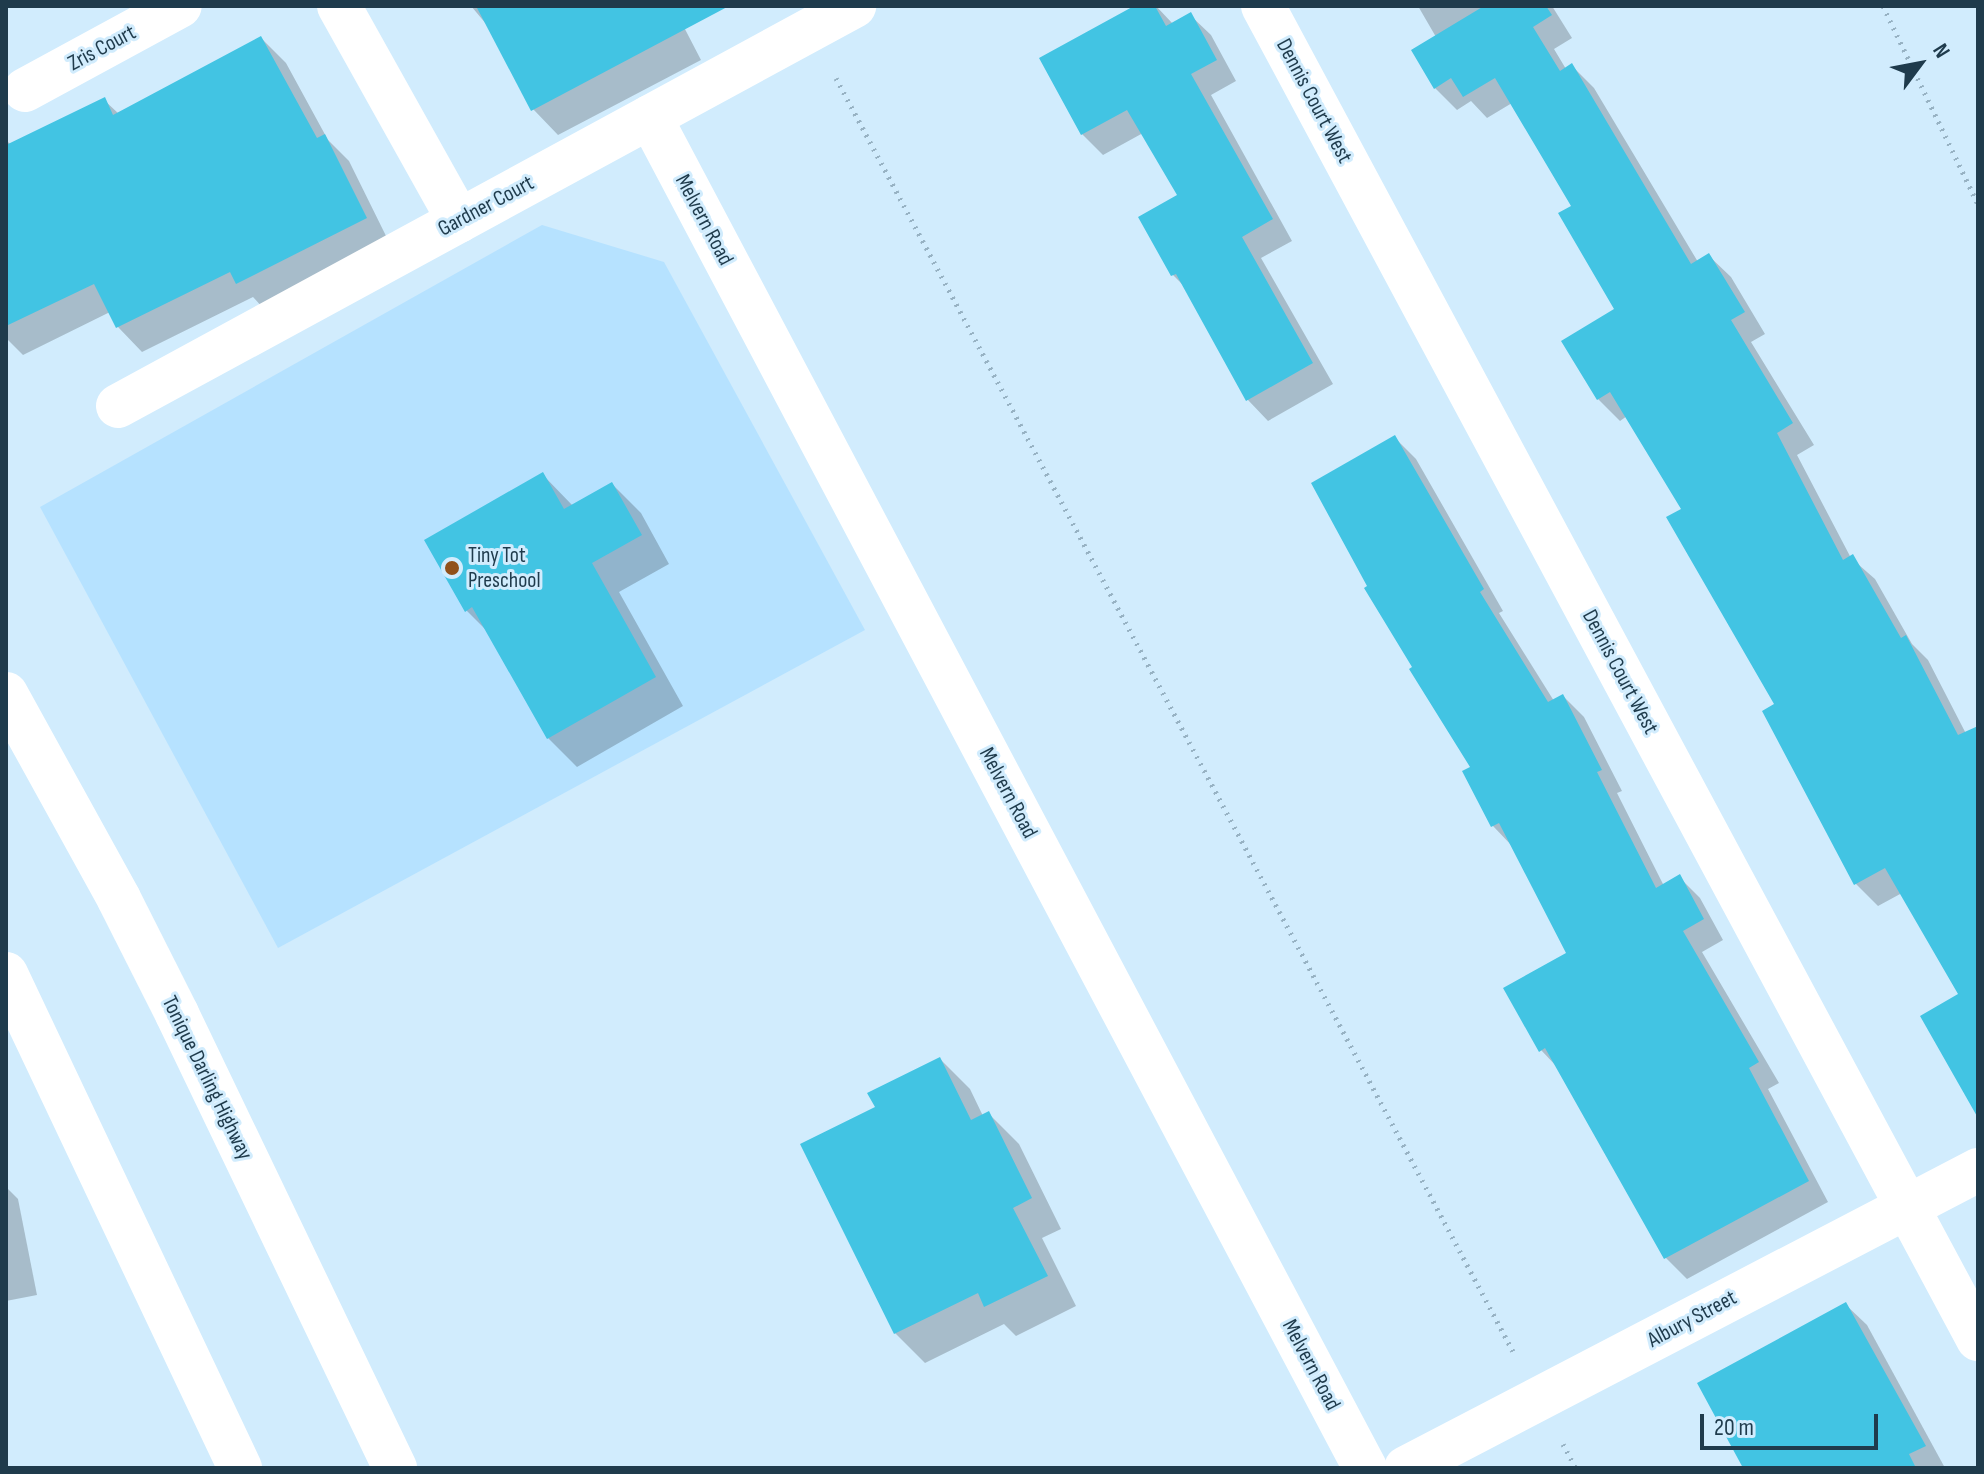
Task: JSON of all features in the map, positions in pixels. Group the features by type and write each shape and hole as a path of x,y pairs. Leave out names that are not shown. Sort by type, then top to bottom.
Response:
{"main road":[{"name":"Zris Court","path":"25,90 180,6"},
{"path":"339,6 459,221"},
{"name":"Gardner Court","path":"118,406 854,6"},
{"name":"Dennis Court West","path":"1263,6 1978,1339"},
{"name":"Melvern Road","path":"650,117 1365,1468"},
{"name":"Tonique Darling Highway","path":"6,694 119,899 177,1014 395,1468"},
{"path":"6,974 240,1468"},
{"name":"Albury Street","path":"1406,1468 1978,1170"}],"path":[{"path":"1883,6 1978,204"},
{"path":"811,30 1576,1468"}],"shaded area":[{"name":"Tiny Tot Preschool","path":"542,225 664,262 865,630 278,948 40,507"}],"building":[{"path":"476,6 729,6 531,111"},
{"path":"1134,6 1155,6 1166,26 1191,12 1217,60 1191,74 1273,219 1242,237 1313,363 1246,401 1176,274 1171,276 1138,217 1177,195 1127,110 1081,135 1039,58"},
{"path":"1484,6 1546,6 1552,15 1533,27 1560,71 1572,63 1691,264 1709,253 1745,312 1731,320 1793,423 1777,433 1843,560 1853,554 1901,638 1906,635 1958,735 1978,726 1978,1118 1920,1016 1958,994 1885,868 1854,885 1762,711 1774,704 1666,517 1681,509 1610,392 1597,400 1561,341 1614,309 1558,213 1571,206 1495,78 1463,97 1451,78 1434,89 1411,50"},
{"path":"261,36 317,138 325,134 367,218 236,284 230,272 116,328 94,284 6,326 6,145 105,97 113,115"},
{"path":"1395,435 1484,589 1480,592 1548,702 1563,694 1602,770 1597,772 1656,888 1680,874 1704,919 1683,931 1759,1062 1749,1068 1809,1181 1664,1259 1545,1048 1539,1052 1503,988 1566,953 1499,823 1491,827 1462,771 1470,767 1409,669 1412,667 1364,588 1367,586 1311,483"},
{"path":"543,472 564,509 612,482 642,535 592,563 656,677 547,739 472,607 465,612 424,540"},
{"path":"940,1057 971,1120 989,1111 1032,1198 1013,1208 1048,1276 984,1307 978,1293 894,1334 800,1144 875,1107 867,1093"},
{"path":"1846,1302 1926,1446 1909,1454 1916,1468 1743,1468 1697,1383"}],"place":[{"name":"Tiny Tot Preschool","path":"452,568"}]}
